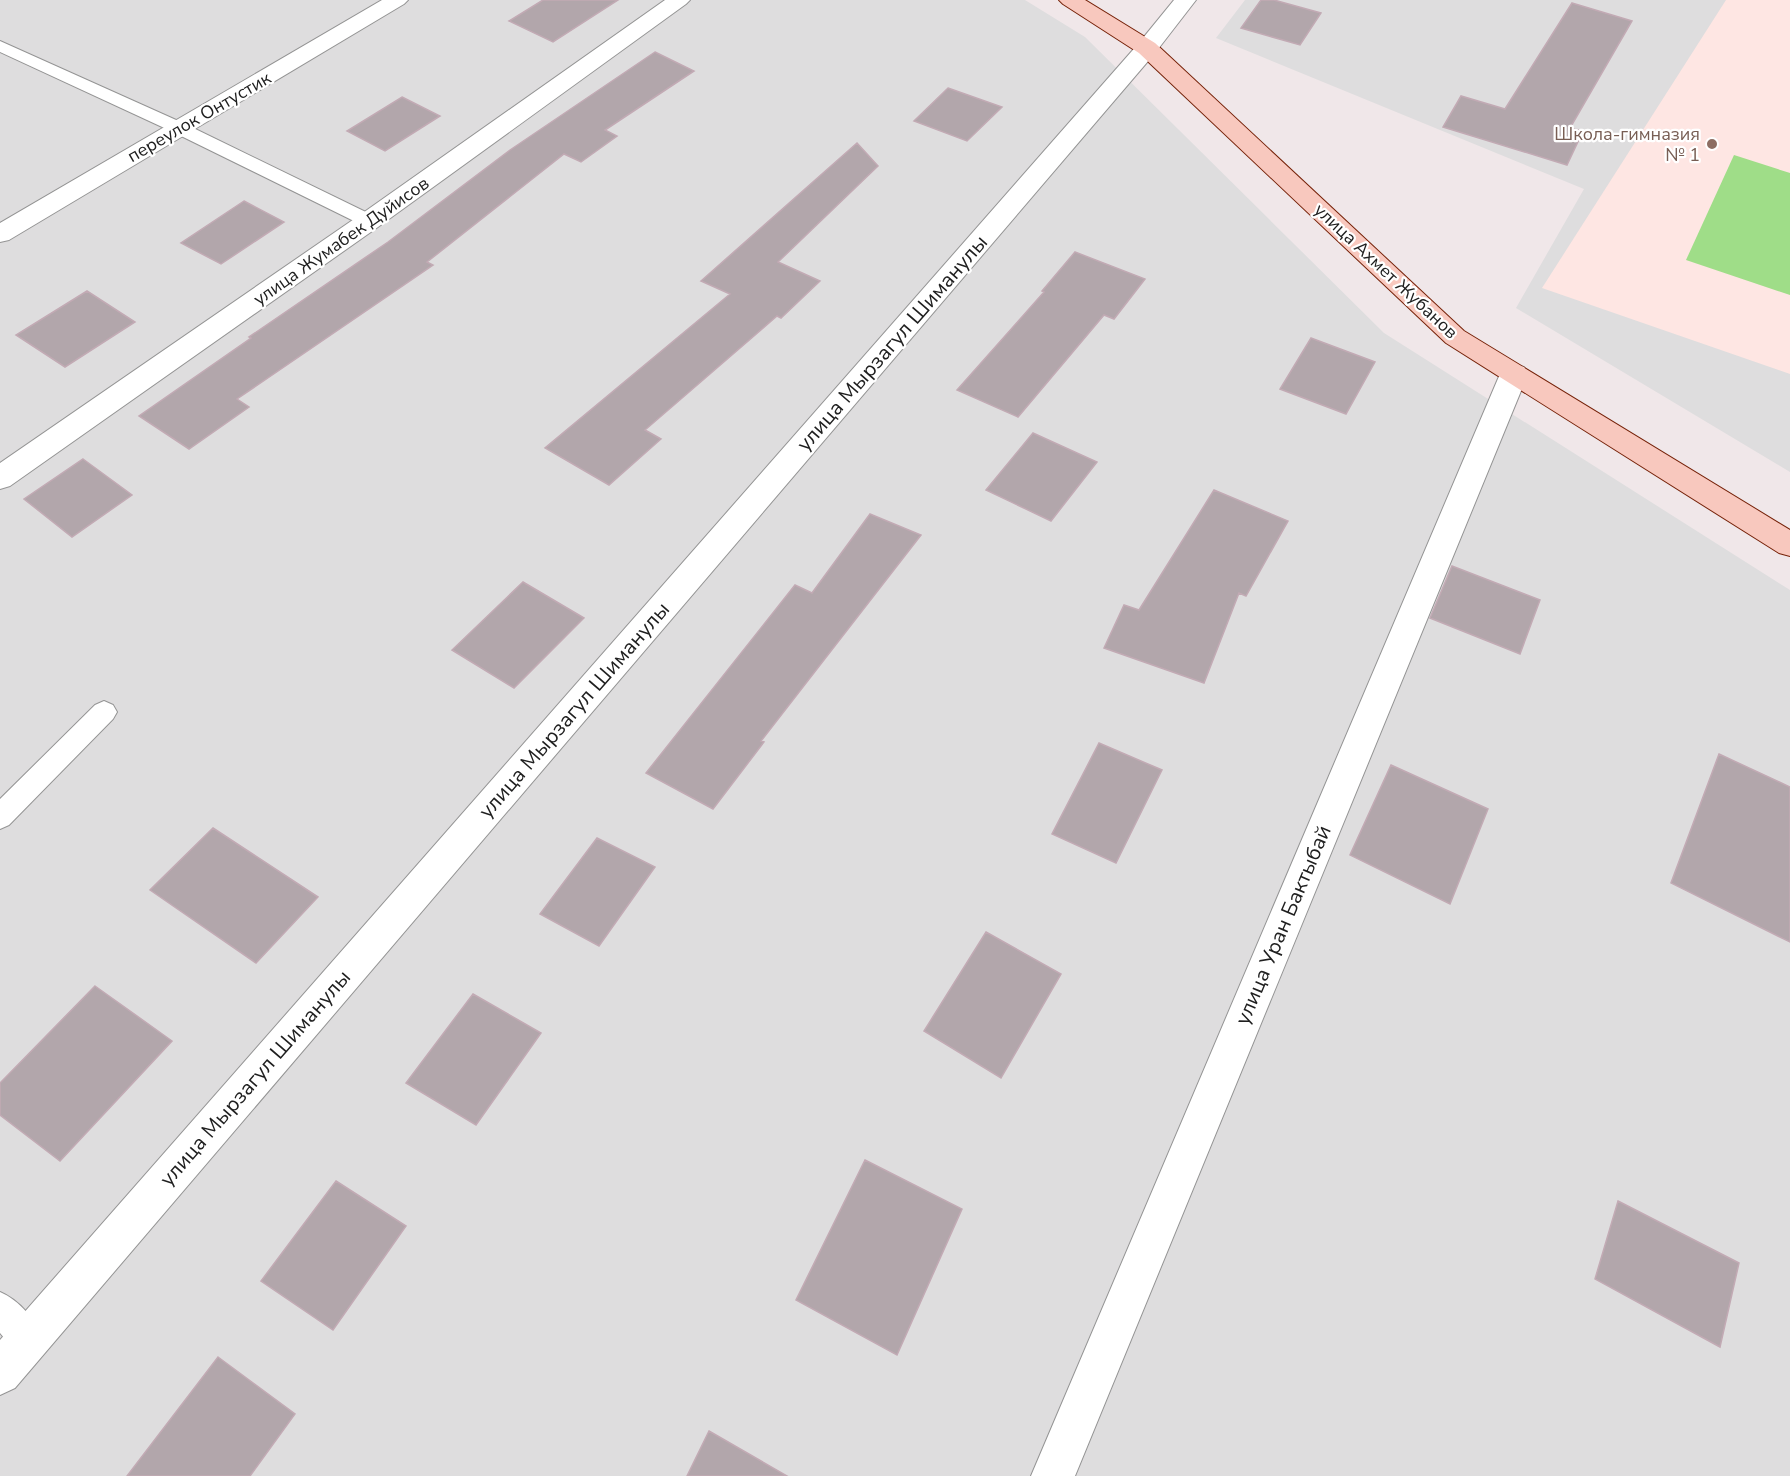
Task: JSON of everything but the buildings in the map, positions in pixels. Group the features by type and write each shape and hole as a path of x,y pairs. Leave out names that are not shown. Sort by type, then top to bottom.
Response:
{"main road":[{"name":"улица Ахмет Жубанов","path":"1070,0 1147,48 1455,337 1790,545"}],"street":[{"name":"переулок Онтустик","path":"0,234 397,0"},
{"name":"улица Жумабек Дуйисов","path":"0,478 369,222 679,0"},
{"name":"улица Мырзагул Шиманулы","path":"0,1373 1147,48 1185,0"},
{"name":"улица Уран Бактыбай","path":"1053,1476 1514,374"}],"lane":[{"path":"0,46 179,129 369,222"},
{"path":"0,817 104,712"},
{"path":"0,1308 28,1340"}],"shaded area":[{"path":"0,0 1025,0 1085,37 1384,333 1790,590 1790,1476 0,1476"},
{"path":"1245,0 1790,0 1790,472 1516,308 1584,189 1216,38"},
{"name":"Школа-гимназия № 1","path":"1726,0 1790,0 1790,374 1542,288"}],"green space":[{"path":"1734,155 1790,173 1790,295 1686,260"}],"place":[{"name":"Школа-гимназия № 1","path":"1712,144"}]}
